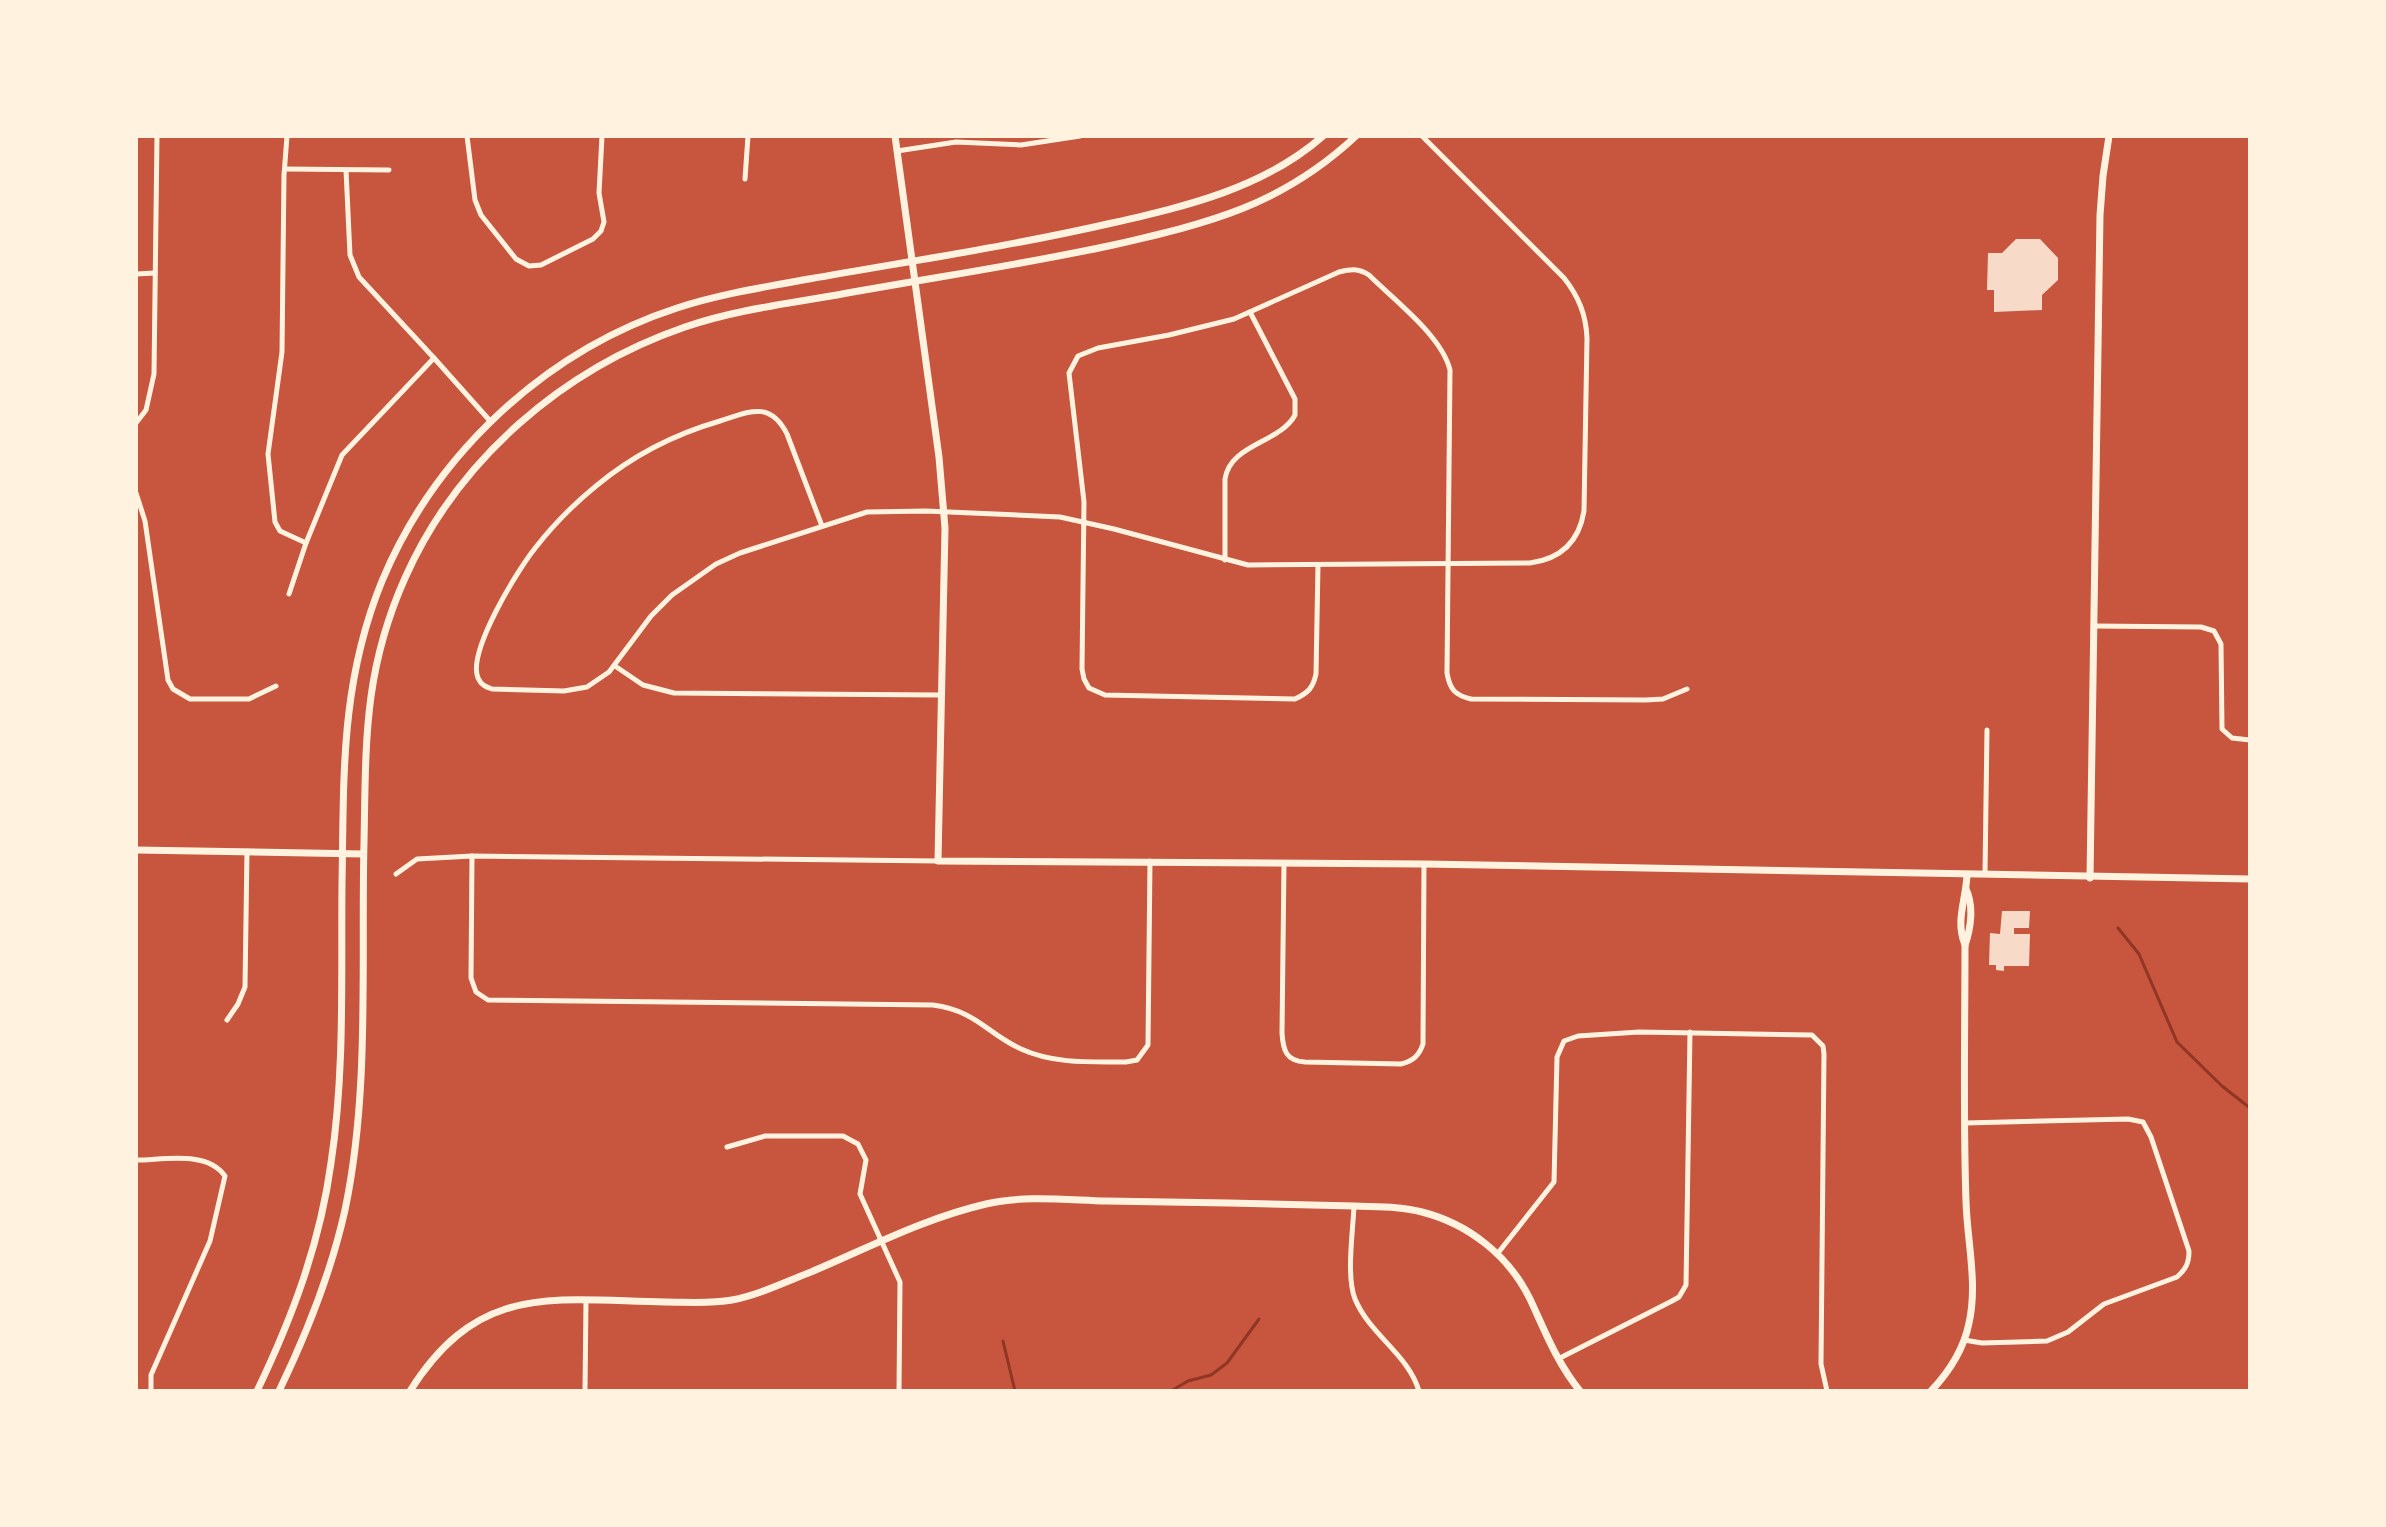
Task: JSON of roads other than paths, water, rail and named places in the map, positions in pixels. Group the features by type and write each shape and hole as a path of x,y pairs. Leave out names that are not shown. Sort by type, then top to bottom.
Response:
{"street":[{"path":"136,423 146,410 153,387 157,136"},
{"path":"287,136 282,352 268,454 275,522 280,531 306,543"},
{"path":"467,136 475,200 481,215 516,259 529,266 541,265 593,239 601,231 604,222 599,193 602,136"},
{"path":"745,179 748,136"},
{"path":"895,136 944,512 938,861"},
{"path":"897,151 956,142 1021,145 1080,136"},
{"path":"257,1391 283,1335 309,1265 331,1166 338,1089 347,715 357,655 392,558 417,512 453,462 529,388 573,358 653,317 680,307 747,291 1085,229 1197,203 1251,182 1323,136"},
{"path":"279,1391 324,1285 345,1209 353,1161 360,1081 367,712 384,635 405,577 431,530 459,488 492,449 553,396 600,366 685,327 746,311 1088,250 1185,229 1227,216 1279,194 1326,163 1356,136"},
{"path":"822,526 787,434 780,420 772,414 756,410 708,424 667,441 597,484 534,549 494,615 476,659 477,677 483,685 492,689 576,689 599,680 615,666 651,616 695,578 740,553 867,512 1036,515 1084,521 1225,560 1270,566 1544,561 1566,549 1576,538 1584,511 1587,338 1579,301 1564,278 1422,136"},
{"path":"2090,878 2101,205 2109,136"},
{"path":"285,169 389,170"},
{"path":"346,170 350,255 359,277 491,422"},
{"path":"1318,565 1316,674 1311,689 1304,695 1295,699 1105,695 1089,688 1082,669 1084,521 1080,456 1069,373 1078,356 1098,348 1169,335 1250,312 1339,272 1360,270 1369,275 1435,340 1448,360 1451,380 1447,673 1449,684 1458,696 1471,699 1646,700 1663,699 1687,689"},
{"path":"136,274 155,273"},
{"path":"1225,560 1225,479 1229,466 1242,454 1282,431 1295,415 1295,399 1250,312"},
{"path":"289,594 342,455 434,358"},
{"path":"136,493 145,521 168,680 173,689 190,699 249,699 276,686"},
{"path":"2094,626 2201,627 2214,631 2221,644 2222,729 2232,738 2250,740"},
{"path":"615,666 643,685 674,693 941,695"},
{"path":"1985,875 1987,730"},
{"path":"136,850 363,854"},
{"path":"227,1020 245,987 247,850"},
{"path":"396,874 417,859 472,856 1424,864 2250,879"},
{"path":"472,856 471,978 476,992 488,1000 933,1005 972,1016 1017,1048 1034,1055 1053,1060 1126,1062 1137,1060 1148,1045 1150,861"},
{"path":"1284,863 1282,1033 1286,1054 1298,1062 1401,1064 1418,1056 1423,1044 1424,864"},
{"path":"1931,1391 1953,1363 1964,1340 1970,1321 1973,1286 1968,1245 1964,1123 1965,945 1969,934 1971,899 1966,889 1967,875"},
{"path":"1498,1253 1554,1182 1557,1057 1564,1041 1578,1036 1608,1033 1690,1032 1803,1034 1818,1039 1823,1046 1821,1364 1827,1391"},
{"path":"1558,1359 1679,1297 1686,1285 1690,1032"},
{"path":"1964,1123 2128,1119 2143,1122 2151,1137 2189,1259 2177,1277 2104,1304 2058,1338 2025,1343 1964,1340"},
{"path":"727,1147 765,1136 843,1136 858,1144 866,1160 860,1194 902,1291 899,1391"},
{"path":"136,1160 203,1160 216,1165 225,1176 210,1241 151,1375 151,1391"},
{"path":"410,1391 438,1352 489,1313 547,1300 735,1300 768,1290 954,1212 1012,1200 1354,1206 1398,1208 1438,1217 1463,1228 1498,1253 1524,1288 1565,1372 1580,1391"},
{"path":"1354,1206 1352,1280 1355,1299 1363,1313 1412,1371 1419,1391"},
{"path":"585,1391 586,1300"}],"waterway":[{"path":"2118,928 2139,954 2177,1042 2222,1086 2250,1108"},
{"path":"1171,1391 1188,1381 1211,1375 1227,1363 1259,1319"},
{"path":"1003,1341 1015,1391"}]}
